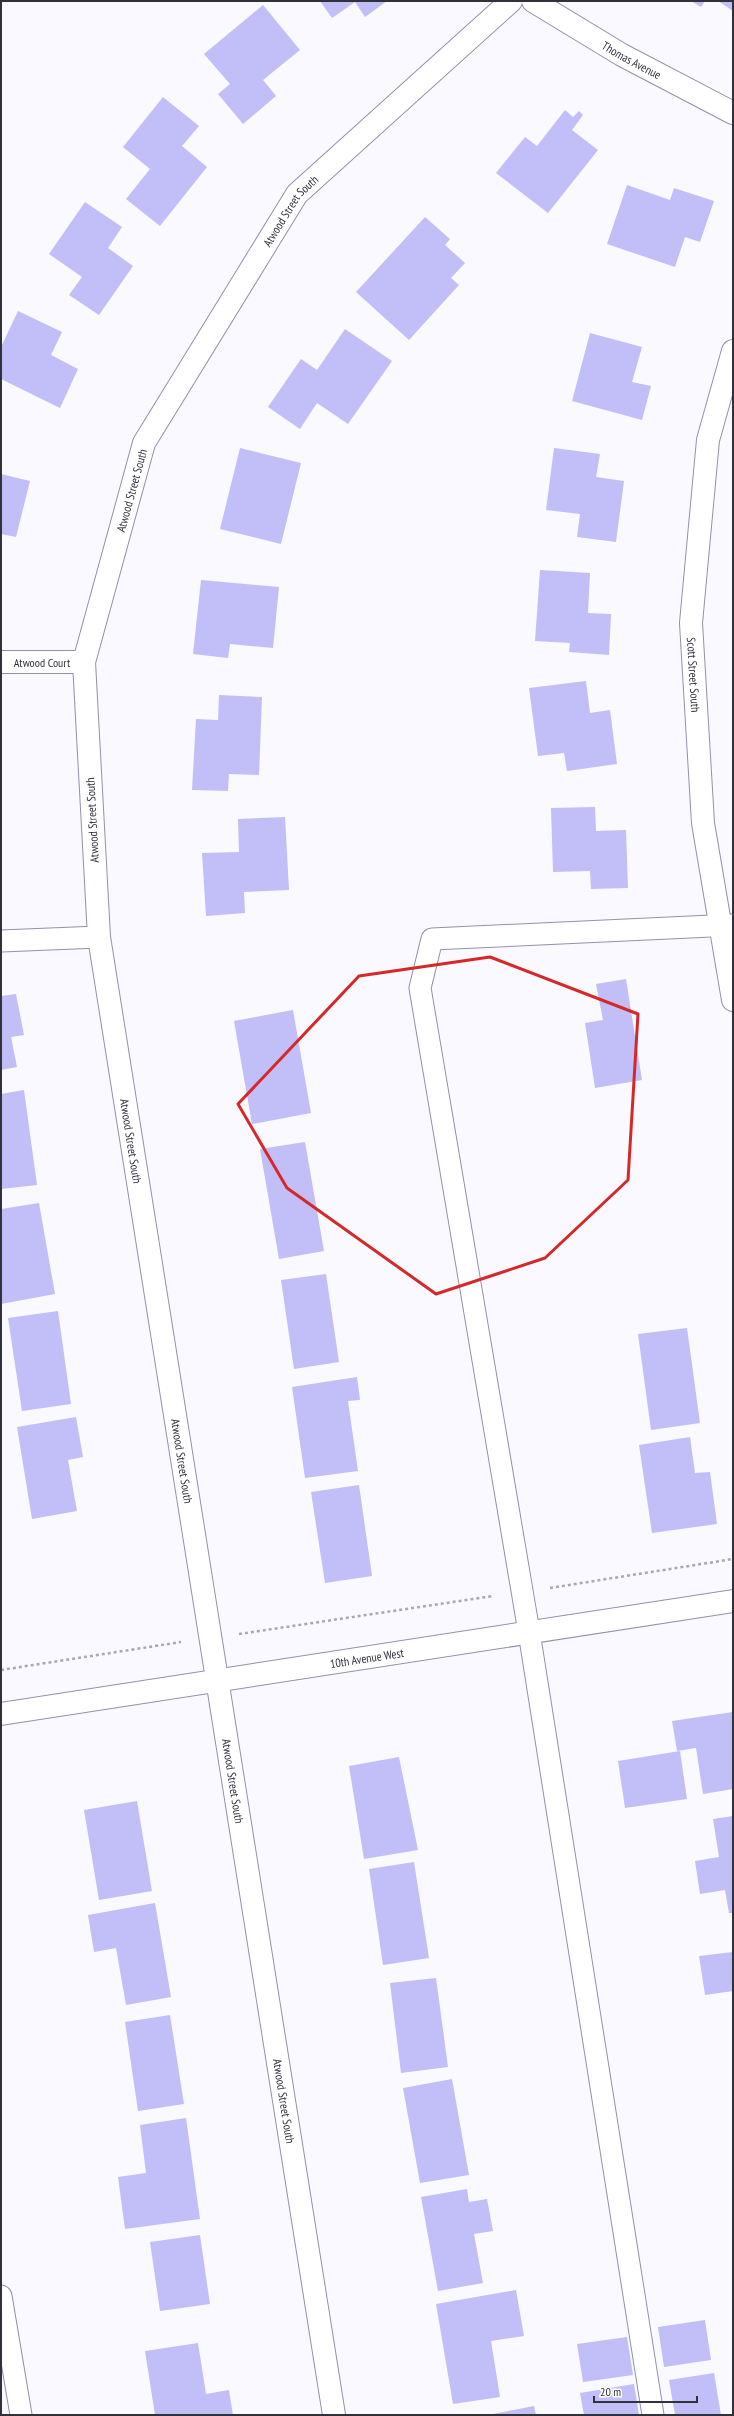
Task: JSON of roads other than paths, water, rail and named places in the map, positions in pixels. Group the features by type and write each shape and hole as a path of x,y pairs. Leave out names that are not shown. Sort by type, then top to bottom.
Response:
{"street":[{"name":"Atwood Street South","path":"334,2415 99,937 84,662 144,443 297,194 511,1"},
{"name":"Thomas Avenue","path":"533,1 622,55 733,113"},
{"name":"Scott Street South","path":"733,351 708,440 691,623 703,823 727,925 733,1000"},
{"name":"Atwood Court","path":"1,662 84,662"},
{"name":"10th Avenue West","path":"1,1714 733,1601"}],"lane":[{"path":"653,2415 529,1632 420,988 432,939 727,925"},
{"path":"1,941 99,937"},
{"path":"1,2296 21,2415"}]}
